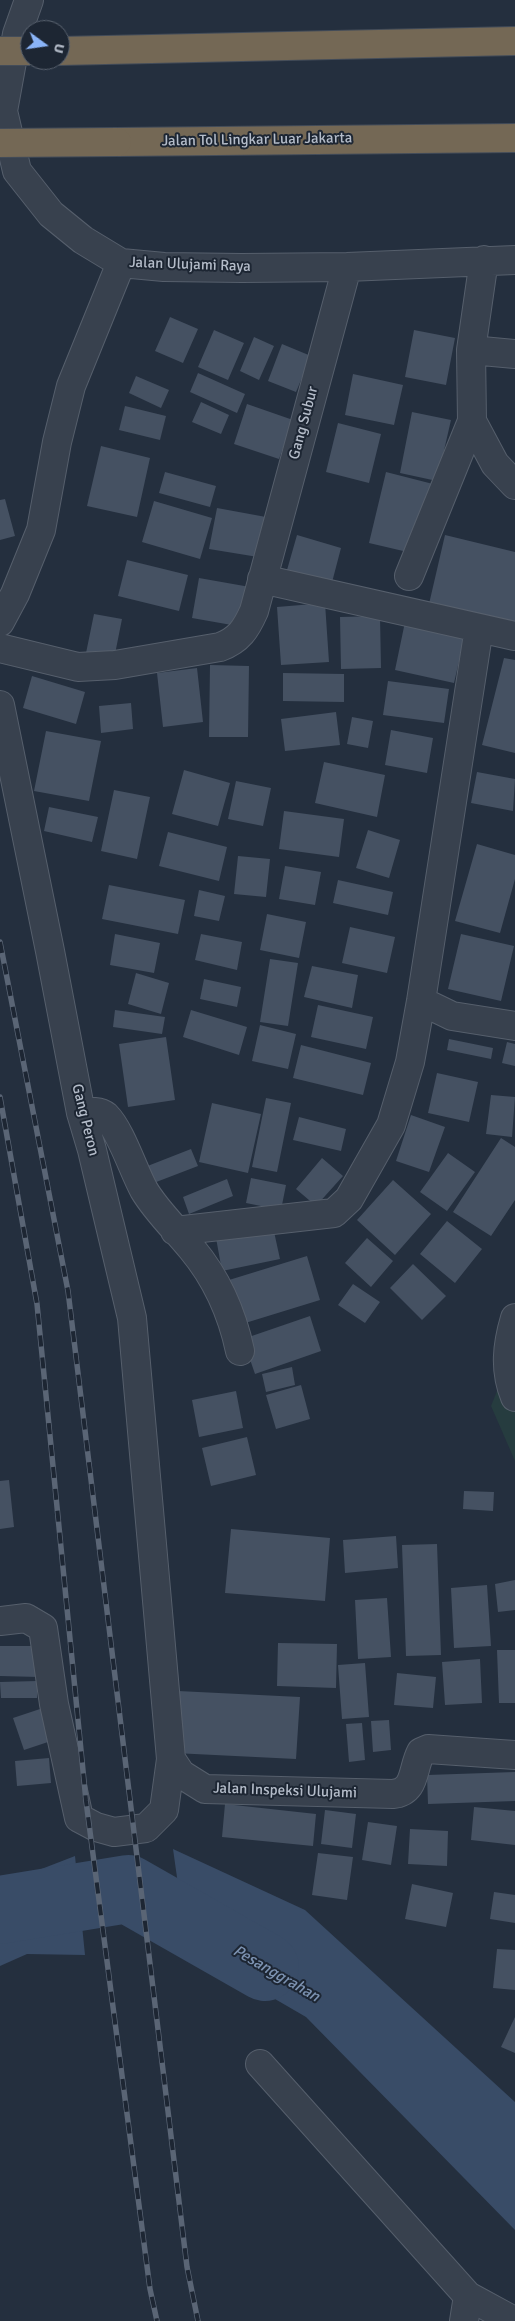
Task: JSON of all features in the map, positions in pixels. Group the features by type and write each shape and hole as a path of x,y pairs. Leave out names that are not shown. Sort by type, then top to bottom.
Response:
{"highway":[{"path":"70,51 515,40"},
{"path":"0,51 20,51"},
{"name":"Jalan Tol Lingkar Luar Jakarta","path":"0,143 515,138"}],"street":[{"name":"Jalan Ulujami Raya","path":"30,0 17,34 3,111 17,171 51,214 83,240 121,262 164,267 347,267 515,260"},
{"path":"409,576 472,421 472,350 484,260"},
{"path":"0,622 15,594 41,530 57,442 71,386 121,262"},
{"name":"Gang Subur","path":"0,648 78,667 115,664 220,647 234,642 247,628 254,611 347,267"},
{"path":"472,350 515,354"},
{"path":"472,421 495,464 515,485"},
{"path":"262,579 515,636"},
{"path":"175,1231 334,1213 344,1207 391,1125 410,1062 421,1001 479,628"},
{"name":"Gang Peron","path":"0,705 81,1113 92,1150 132,1318 171,1759"},
{"path":"421,1001 452,1016 515,1026"},
{"path":"81,1113 94,1111 105,1114 113,1125 145,1191 175,1231 192,1248 220,1290 234,1322 240,1351"},
{"path":"515,1318 507,1353 509,1381 515,1397"},
{"path":"4,1621 26,1618 43,1628 54,1704 78,1818 96,1828 114,1832 146,1828 164,1810 171,1759"},
{"name":"Jalan Inspeksi Ulujami","path":"171,1759 181,1774 205,1789 393,1794 402,1793 409,1788 417,1760 421,1752 428,1749 515,1756"},
{"path":"260,2064 466,2309 514,2321"}],"green space":[{"path":"515,1346 515,1461 491,1406"}],"water":[{"path":"173,1849 305,1910 515,2102 515,2230 306,2017 187,1948"},
{"path":"75,1856 85,1955 27,1954 0,1966 0,1885"}],"building":[{"path":"170,317 198,329 183,363 155,351"},
{"path":"214,330 244,343 228,380 198,367"},
{"path":"414,330 455,338 446,385 405,377"},
{"path":"254,337 274,346 259,380 240,371"},
{"path":"282,344 311,356 296,392 268,381"},
{"path":"198,373 245,394 237,413 190,392"},
{"path":"353,374 403,385 394,425 345,415"},
{"path":"136,376 169,390 161,408 129,393"},
{"path":"201,402 229,415 221,434 192,422"},
{"path":"247,404 293,420 279,459 234,444"},
{"path":"125,406 166,416 160,440 119,430"},
{"path":"412,412 451,420 437,481 400,473"},
{"path":"338,423 381,434 369,483 326,472"},
{"path":"101,446 150,458 137,517 87,506"},
{"path":"165,472 216,486 210,507 159,493"},
{"path":"386,472 433,484 416,554 369,543"},
{"path":"5,499 15,536 0,540 0,500"},
{"path":"154,501 212,518 200,559 142,542"},
{"path":"217,508 266,517 258,557 209,549"},
{"path":"297,535 341,548 330,590 285,577"},
{"path":"445,535 515,552 515,623 429,604"},
{"path":"127,560 188,575 179,611 118,596"},
{"path":"199,578 250,587 243,627 192,618"},
{"path":"325,603 329,662 281,665 277,607"},
{"path":"94,614 122,619 114,659 86,653"},
{"path":"380,616 381,668 341,669 340,617"},
{"path":"405,622 465,635 454,683 395,670"},
{"path":"504,658 515,660 515,753 482,745"},
{"path":"210,665 249,666 248,737 209,737"},
{"path":"197,668 203,722 163,727 157,673"},
{"path":"283,673 344,674 344,702 283,701"},
{"path":"32,676 85,692 76,724 23,708"},
{"path":"388,681 449,689 444,723 383,715"},
{"path":"131,703 133,729 101,733 99,706"},
{"path":"336,712 340,745 285,751 281,719"},
{"path":"352,717 373,721 368,748 347,744"},
{"path":"391,730 433,738 427,773 385,765"},
{"path":"46,731 101,741 89,801 34,791"},
{"path":"324,762 385,775 377,817 315,803"},
{"path":"184,770 230,783 218,826 172,814"},
{"path":"477,772 515,779 513,811 471,803"},
{"path":"236,781 271,788 263,826 228,819"},
{"path":"114,790 150,797 137,859 101,851"},
{"path":"49,807 98,817 92,842 44,831"},
{"path":"284,811 344,819 339,857 279,849"},
{"path":"368,830 400,840 389,878 356,868"},
{"path":"168,832 227,847 219,881 159,866"},
{"path":"477,844 515,855 515,879 500,933 455,921"},
{"path":"238,856 270,859 266,897 234,894"},
{"path":"285,866 321,872 315,905 279,899"},
{"path":"338,880 393,892 388,915 333,903"},
{"path":"109,885 185,900 178,934 102,919"},
{"path":"199,890 225,896 219,921 194,916"},
{"path":"267,914 306,922 299,958 260,950"},
{"path":"350,927 395,937 387,973 342,963"},
{"path":"115,934 160,943 154,973 110,965"},
{"path":"201,934 242,942 237,970 195,960"},
{"path":"461,934 514,946 501,1001 448,989"},
{"path":"270,959 298,963 288,1026 260,1022"},
{"path":"312,966 358,975 352,1008 304,997"},
{"path":"136,973 169,983 161,1014 128,1004"},
{"path":"204,979 241,987 237,1007 200,999"},
{"path":"318,1005 373,1017 366,1049 311,1037"},
{"path":"115,1010 165,1017 162,1034 113,1027"},
{"path":"191,1010 247,1027 239,1055 183,1037"},
{"path":"260,1025 296,1034 288,1069 252,1061"},
{"path":"166,1037 175,1100 128,1107 119,1044"},
{"path":"449,1039 493,1048 491,1059 447,1050"},
{"path":"507,1042 515,1044 515,1066 502,1063"},
{"path":"301,1045 371,1063 363,1095 293,1078"},
{"path":"437,1073 478,1082 469,1122 428,1113"},
{"path":"491,1095 515,1097 512,1137 486,1134"},
{"path":"266,1098 291,1103 277,1172 252,1167"},
{"path":"212,1103 261,1114 248,1173 199,1162"},
{"path":"411,1115 445,1127 429,1172 396,1161"},
{"path":"299,1117 346,1129 341,1151 293,1140"},
{"path":"501,1138 515,1147 515,1200 491,1236 453,1212"},
{"path":"191,1149 198,1166 151,1184 145,1167"},
{"path":"448,1153 475,1172 447,1211 420,1192"},
{"path":"322,1158 343,1176 316,1206 296,1189"},
{"path":"251,1178 286,1185 281,1210 246,1203"},
{"path":"227,1179 233,1196 189,1214 183,1197"},
{"path":"393,1180 431,1214 395,1255 357,1220"},
{"path":"447,1221 482,1249 455,1283 420,1254"},
{"path":"273,1227 280,1259 222,1271 216,1238"},
{"path":"367,1238 393,1261 371,1287 345,1263"},
{"path":"307,1256 320,1300 242,1324 229,1280"},
{"path":"413,1264 446,1296 422,1320 390,1288"},
{"path":"353,1284 380,1302 365,1323 338,1305"},
{"path":"310,1316 321,1351 255,1374 243,1339"},
{"path":"292,1367 295,1385 266,1392 262,1374"},
{"path":"301,1385 310,1419 276,1429 266,1395"},
{"path":"236,1391 243,1428 199,1437 192,1400"},
{"path":"247,1437 256,1475 211,1486 202,1448"},
{"path":"9,1480 14,1527 0,1529 0,1481"},
{"path":"464,1491 494,1492 493,1511 463,1509"},
{"path":"231,1529 330,1538 325,1601 225,1593"},
{"path":"396,1536 398,1568 345,1573 343,1540"},
{"path":"437,1544 441,1655 406,1656 402,1545"},
{"path":"515,1580 515,1610 498,1612 495,1584"},
{"path":"487,1585 491,1646 454,1648 451,1588"},
{"path":"387,1598 391,1657 358,1659 355,1600"},
{"path":"278,1643 337,1644 336,1688 277,1686"},
{"path":"0,1646 39,1646 39,1677 0,1676"},
{"path":"497,1650 515,1650 515,1703 499,1703"},
{"path":"480,1659 482,1703 445,1705 442,1662"},
{"path":"365,1663 369,1717 342,1719 338,1665"},
{"path":"397,1673 436,1677 433,1708 394,1705"},
{"path":"37,1681 37,1698 1,1698 0,1682"},
{"path":"178,1691 300,1697 296,1759 174,1753"},
{"path":"49,1706 60,1738 24,1750 13,1718"},
{"path":"389,1720 391,1750 373,1752 371,1721"},
{"path":"362,1723 365,1760 349,1762 346,1724"},
{"path":"49,1758 51,1783 17,1786 15,1761"},
{"path":"515,1772 515,1801 428,1804 427,1775"},
{"path":"225,1804 316,1814 313,1846 222,1837"},
{"path":"474,1807 515,1811 515,1845 471,1840"},
{"path":"325,1810 356,1814 352,1848 321,1844"},
{"path":"368,1822 397,1826 391,1865 362,1860"},
{"path":"410,1829 448,1831 447,1866 408,1864"},
{"path":"318,1853 353,1857 347,1900 312,1895"},
{"path":"412,1884 453,1893 446,1927 405,1919"},
{"path":"494,1892 515,1895 515,1923 490,1919"},
{"path":"497,1949 515,1950 515,1990 493,1988"},
{"path":"515,2017 515,2053 501,2047"}],"waterway":[{"name":"Pesanggrahan","path":"0,1910 128,1889 265,1967"}],"railway":[{"path":"0,942 68,1291 187,2267 198,2321"},
{"path":"0,1097 37,1304 86,1801 150,2289 157,2321"}]}
